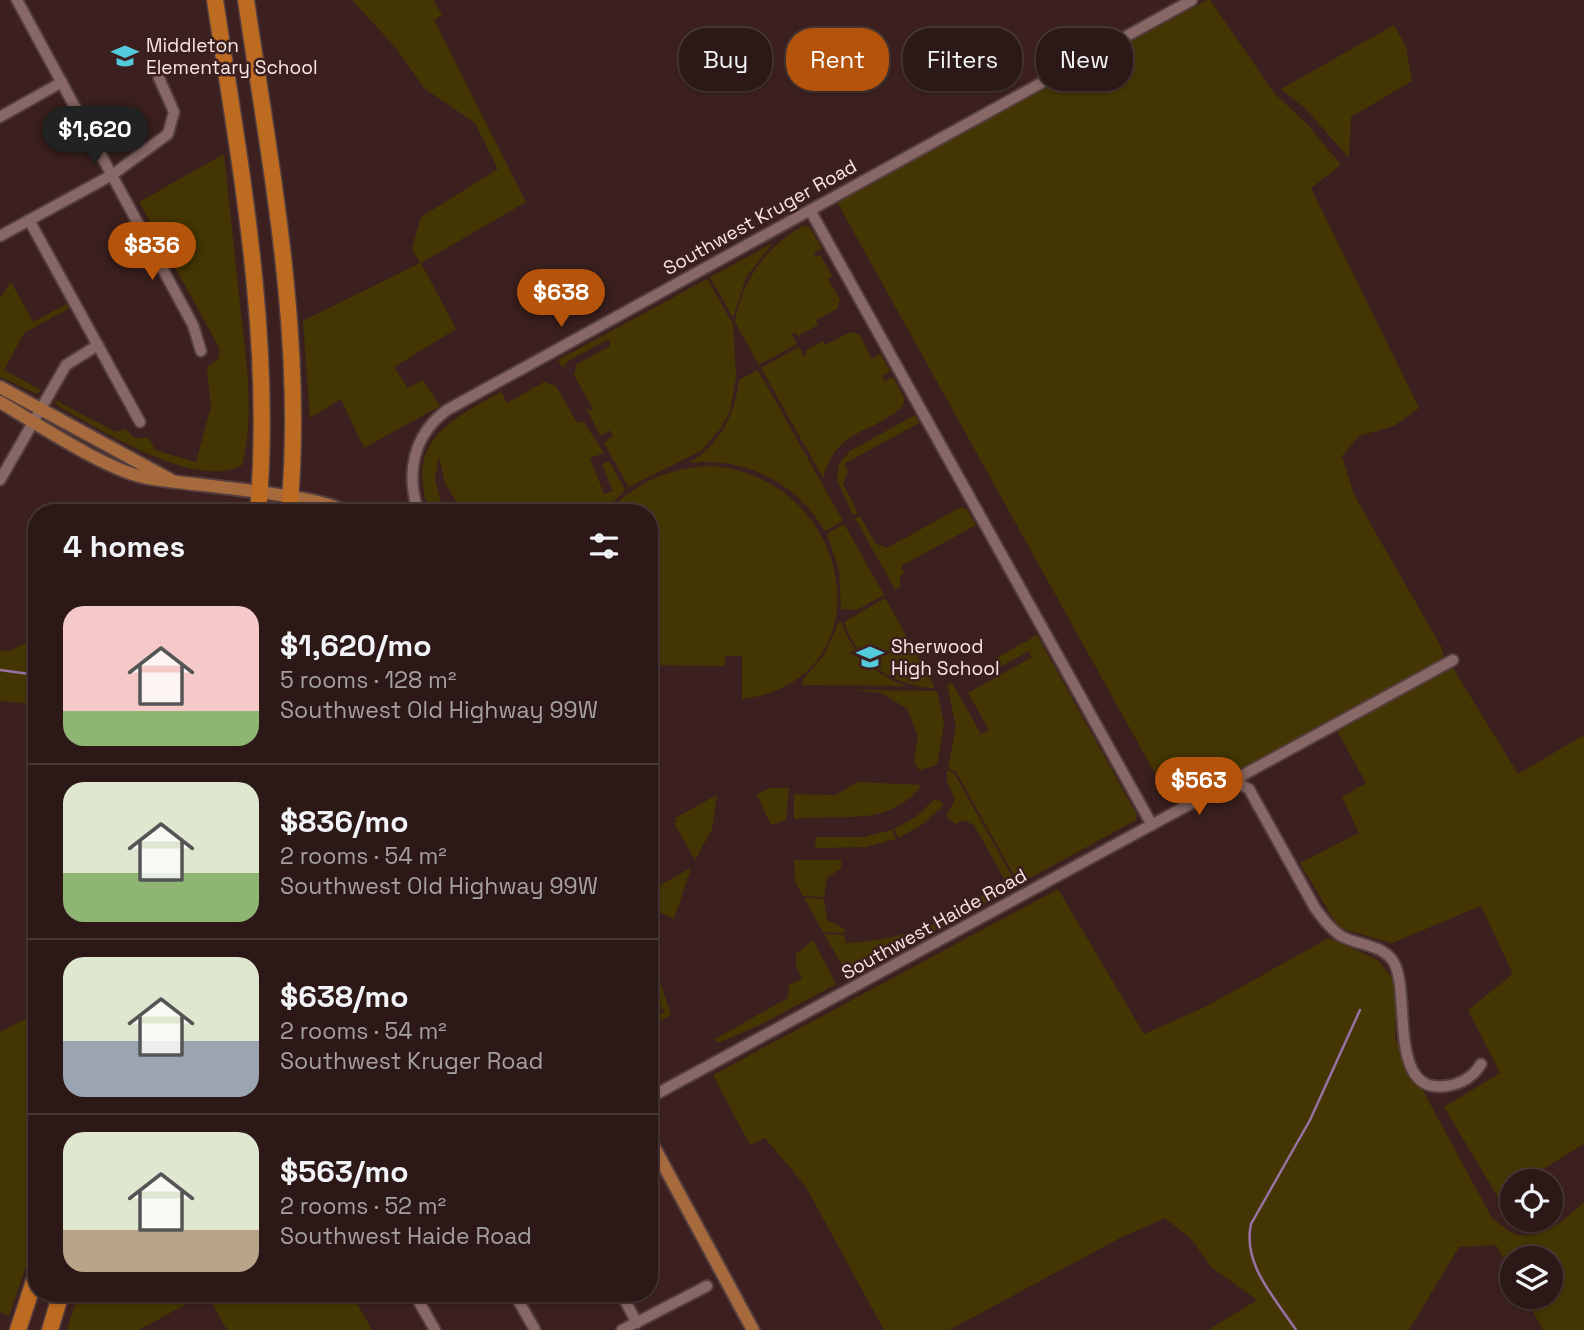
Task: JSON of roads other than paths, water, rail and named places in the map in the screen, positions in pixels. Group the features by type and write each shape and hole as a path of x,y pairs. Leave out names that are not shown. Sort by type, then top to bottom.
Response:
{"highway":[{"path":"215,0 255,279 263,382 258,504"},
{"path":"246,0 290,306 295,435 290,504"},
{"path":"18,1330 28,1299"},
{"path":"50,1330 58,1302"}],"main road":[{"path":"0,387 36,415"},
{"path":"0,402 36,415 171,480 259,494 287,504"},
{"path":"302,504 331,504"},
{"path":"658,1155 752,1330"}],"street":[{"path":"17,0 193,325 201,351"},
{"name":"Southwest Kruger Road","path":"417,504 412,486 414,459 425,432 443,413 1192,0"},
{"path":"0,236 112,175 168,134 174,112 159,78"},
{"path":"0,117 62,82"},
{"path":"810,210 1152,825"},
{"path":"29,220 140,422"},
{"path":"0,480 66,365 98,345"},
{"name":"Southwest Haide Road","path":"658,1093 1225,785 1237,783 1242,775 1453,660"},
{"path":"1237,783 1249,789 1315,908 1328,925 1338,934 1384,951 1391,959 1399,978 1406,1054 1421,1080 1432,1086 1458,1084 1475,1074 1481,1064"},
{"path":"622,1330 707,1286"},
{"path":"419,1302 435,1330"},
{"path":"519,1302 535,1330"},
{"path":"626,1302 638,1323"}],"waterway":[{"path":"0,670 28,674"},
{"path":"1296,1330 1270,1293 1256,1267 1249,1239 1251,1224 1310,1120 1360,1010"}],"place":[{"name":"Middleton Elementary School","path":"125,56"},
{"name":"Sherwood High School","path":"870,657"}]}
